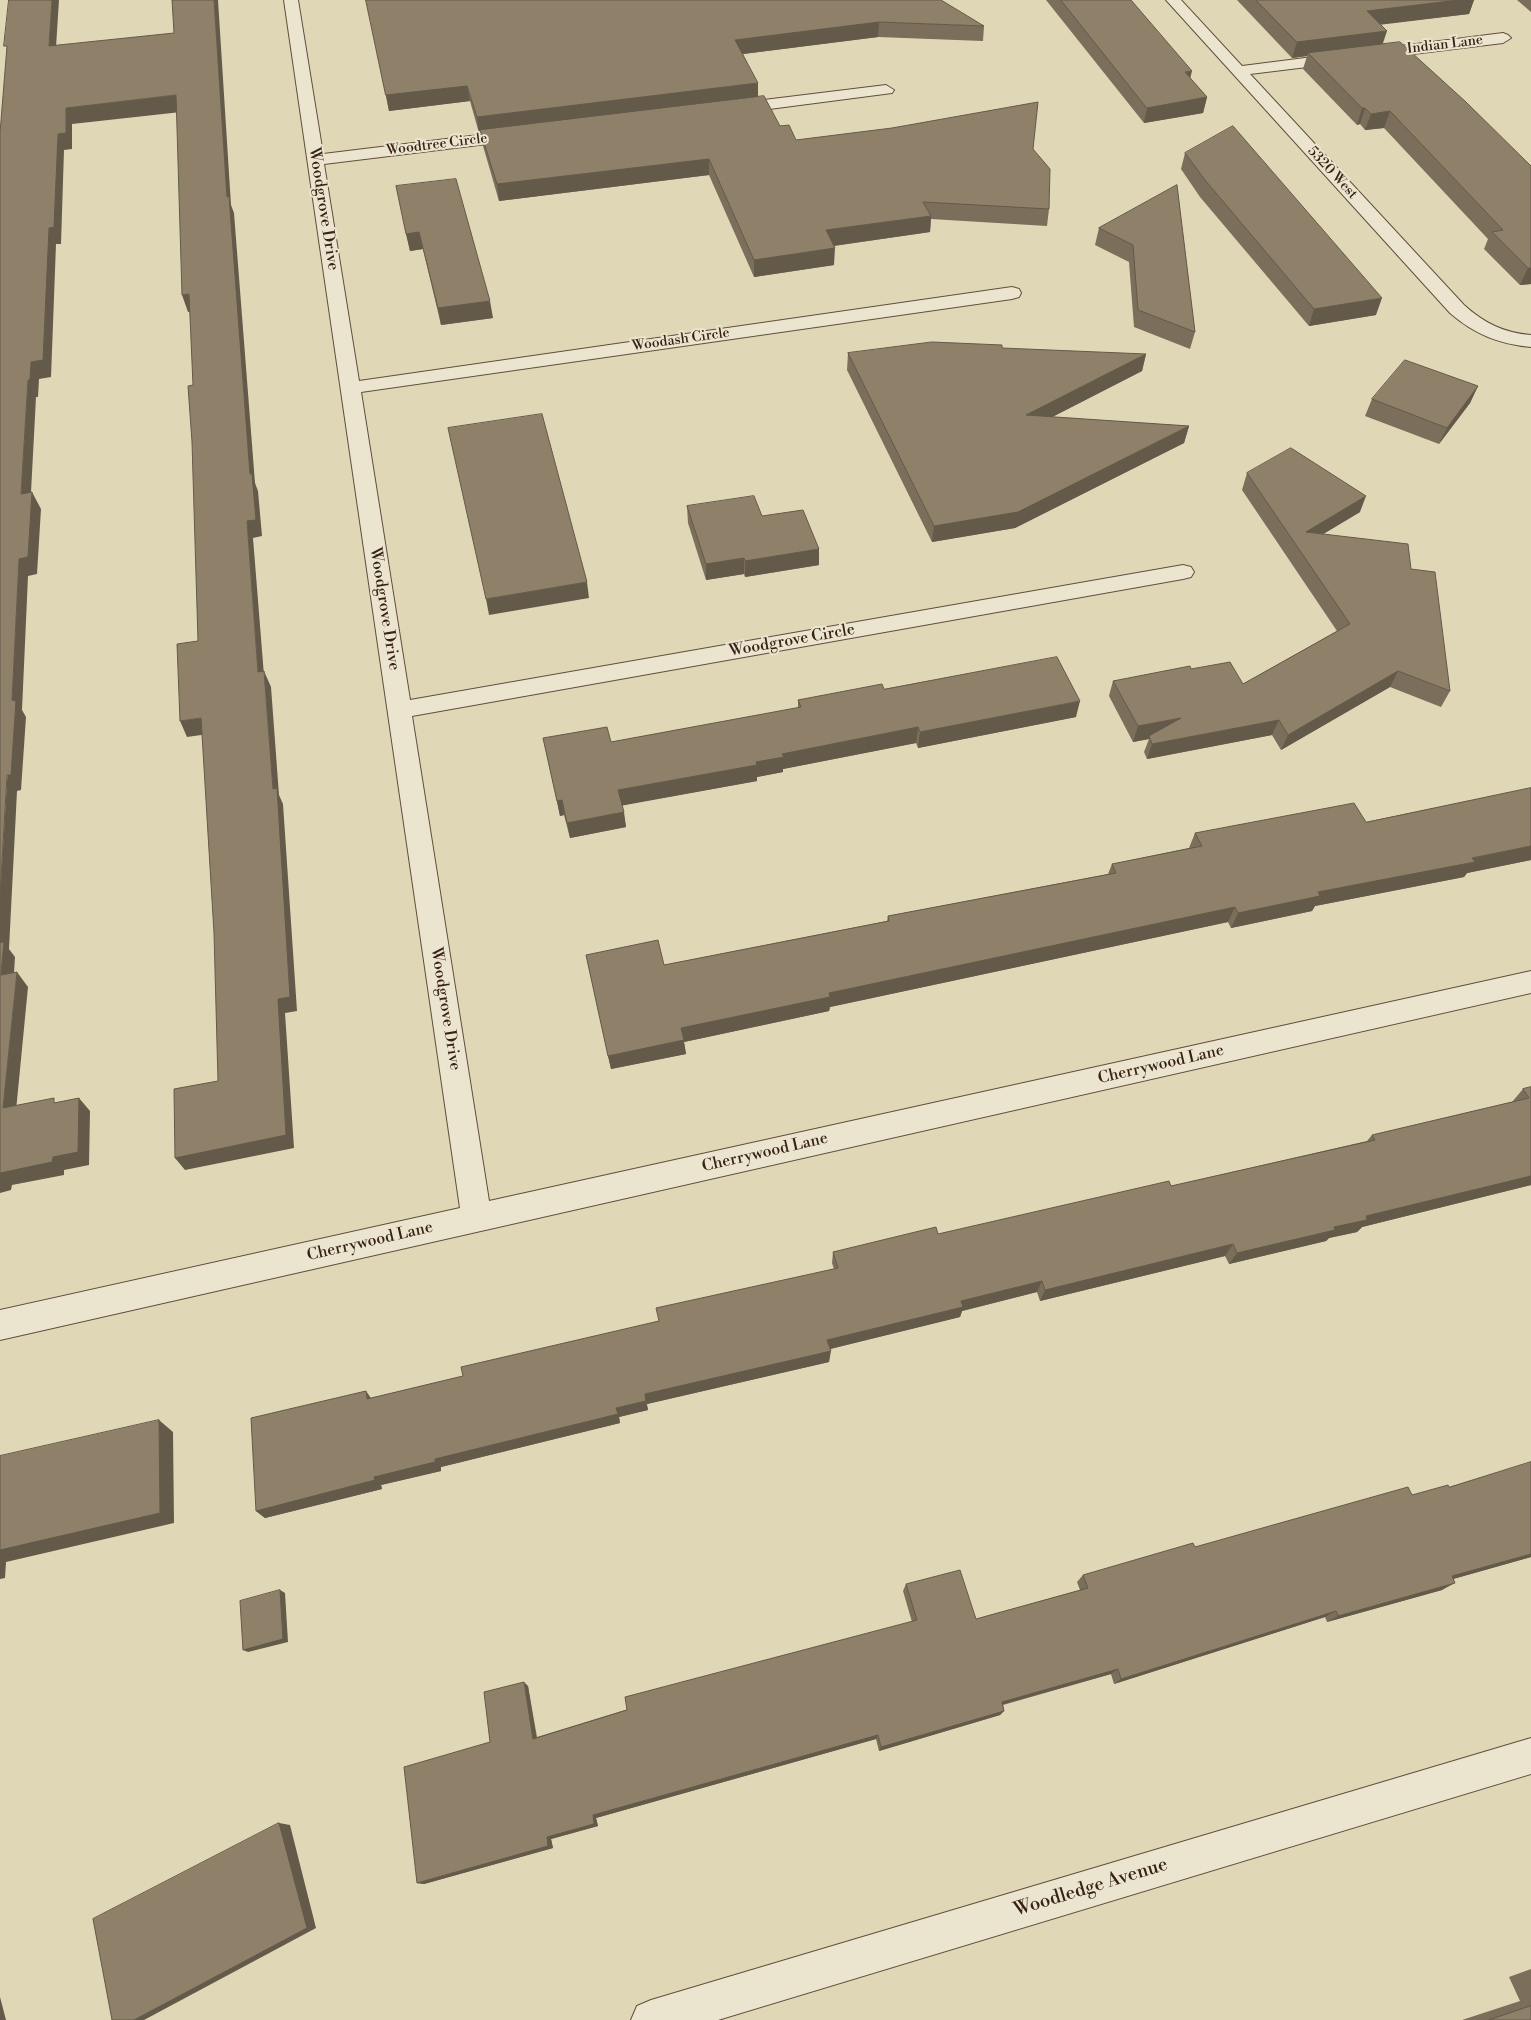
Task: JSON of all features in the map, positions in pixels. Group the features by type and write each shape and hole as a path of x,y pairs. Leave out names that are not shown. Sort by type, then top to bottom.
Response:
{"street":[{"name":"Woodgrove Drive","path":"291,0 477,1218"},
{"name":"5320 West","path":"1173,0 1457,309 1482,329 1498,337 1531,340"},
{"name":"Indian Lane","path":"1239,72 1503,38"},
{"path":"718,110 886,90"},
{"name":"Woodtree Circle","path":"315,160 539,132"},
{"name":"Woodash Circle","path":"350,388 1012,292"},
{"name":"Woodgrove Circle","path":"400,710 1183,572"},
{"name":"Cherrywood Lane","path":"0,1325 1531,982"},
{"name":"Woodledge Avenue","path":"651,2020 1531,1756"}],"building":[{"path":"9,0 52,0 49,46 174,33 172,0 214,0 227,197 229,196 250,474 252,474 256,520 247,521 258,672 264,671 273,789 277,788 290,997 278,999 286,1135 175,1158 174,1089 218,1081 214,933 201,718 180,721 177,644 198,641 192,442 188,386 193,385 189,294 182,295 176,95 66,108 66,133 58,134 54,227 49,228 43,360 31,362 30,380 28,380 21,494 32,492 28,557 19,559 12,700 16,701 11,775 7,775 0,897 0,133 7,46 4,46"},
{"path":"366,0 941,0 984,26 879,22 735,40 758,83 477,117 467,86 386,95"},
{"path":"1061,0 1131,0 1192,71 1185,72 1207,97 1147,108"},
{"path":"1256,0 1459,0 1367,11 1387,31 1297,42"},
{"path":"1400,42 1466,102 1531,166 1531,268 1528,268 1492,232 1503,230 1390,111 1371,114 1365,108 1362,108 1308,53"},
{"path":"764,96 780,126 789,125 796,140 892,128 1038,102 1033,149 1050,169 1049,209 923,202 931,216 826,230 835,248 754,260 709,159 497,184 480,130"},
{"path":"1233,126 1382,298 1314,309 1205,180 1185,153"},
{"path":"456,179 490,301 438,308 419,232 406,234 396,186"},
{"path":"1177,185 1195,332 1138,310 1133,245 1099,228"},
{"path":"932,342 1002,345 1002,348 1146,354 1026,415 1189,426 1018,512 934,526 848,353"},
{"path":"1405,360 1478,386 1447,428 1372,399"},
{"path":"542,414 587,582 486,599 448,428"},
{"path":"1291,448 1366,496 1306,532 1408,544 1411,569 1435,572 1450,691 1398,671 1288,735 1279,720 1152,744 1149,736 1181,718 1138,726 1113,681 1190,666 1191,669 1230,662 1243,684 1350,624 1247,473"},
{"path":"754,496 762,516 803,510 819,549 745,561 744,558 706,564 687,506"},
{"path":"1057,657 1080,701 920,732 918,727 782,754 784,757 756,762 757,765 618,790 624,812 567,823 562,800 557,801 543,738 607,727 611,742 801,707 798,700 882,684 884,689"},
{"path":"1531,788 1531,846 1472,858 1475,862 1318,892 1320,896 1238,913 1235,907 829,993 830,997 681,1028 684,1040 608,1056 586,955 658,940 664,965 889,921 888,916 1116,873 1112,864 1202,846 1195,833 1354,803 1366,822"},
{"path":"4,942 1,975 17,972 3,1108 54,1098 54,1103 79,1098 78,1152 53,1157 52,1162 0,1173 0,943"},
{"path":"1531,1087 1531,1176 1366,1216 1367,1220 1334,1227 1335,1230 1237,1253 1233,1244 1045,1290 1042,1281 961,1301 963,1307 827,1340 831,1351 645,1394 646,1401 616,1408 618,1414 435,1459 435,1462 374,1477 375,1480 256,1511 251,1418 366,1391 367,1399 463,1376 461,1367 659,1321 656,1308 838,1268 833,1252 936,1227 938,1234 1169,1181 1171,1186 1375,1140 1372,1135 1529,1098 1523,1089"},
{"path":"159,1420 160,1513 0,1550 0,1456"},
{"path":"1531,1462 1531,1554 1452,1576 1455,1583 1338,1616 1336,1611 1121,1679 1118,1669 1002,1702 1004,1711 881,1747 878,1735 593,1815 594,1824 547,1837 548,1846 417,1883 404,1767 490,1742 484,1692 524,1682 533,1739 627,1710 625,1697 917,1620 906,1584 960,1570 976,1619 1088,1588 1083,1575 1193,1543 1195,1547 1408,1487 1412,1495 1448,1485 1449,1487"},
{"path":"280,1590 283,1639 243,1650 240,1601"},
{"path":"279,1823 307,1928 134,2020 112,2020 93,1919"},
{"path":"1531,2006 1531,2020 1489,2020"}]}
